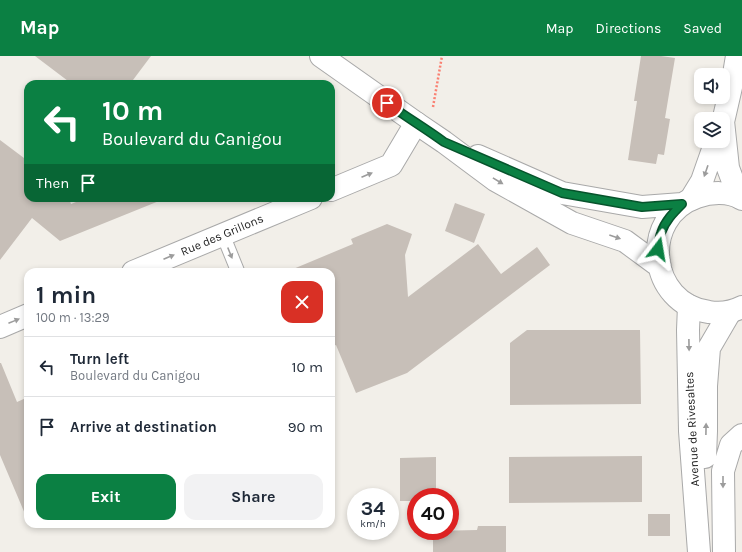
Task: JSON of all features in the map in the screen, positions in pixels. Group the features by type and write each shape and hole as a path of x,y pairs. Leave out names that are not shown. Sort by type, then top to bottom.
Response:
{"street":[{"path":"321,56 495,180 572,223 626,241 659,266"},
{"path":"725,112 737,56"},
{"path":"335,188 391,165 429,132"},
{"path":"429,132 562,193 642,207 686,202 706,194 723,193 740,198"},
{"path":"714,148 702,182 686,202 669,217 661,232 658,249 659,266 668,287 675,296 689,306 702,311 716,313 737,311"},
{"path":"726,148 728,168 740,198"},
{"name":"Rue des Grillons","path":"143,268 301,202"},
{"name":"Avenue de Rivesaltes","path":"689,306 690,431 700,552"},
{"name":"Avenue de Rivesaltes","path":"700,552 706,431 706,386 709,348 737,311"},
{"path":"0,327 24,318"},
{"path":"724,552 723,471 731,445 742,435"}],"lane":[{"path":"223,235 236,268"}],"path":[{"path":"429,132 442,56"}],"building":[{"path":"35,56 151,56 133,80 67,80"},
{"path":"641,56 675,58 665,118 670,119 664,155 658,154 656,164 628,160 637,101 634,101"},
{"path":"0,140 24,158 24,202 70,202 71,204 76,202 157,202 60,241 32,218 0,260"},
{"path":"455,203 485,214 474,243 445,231"},
{"path":"387,224 412,234 405,255 408,297 478,244 501,274 537,247 550,265 407,373 356,393 335,345 335,268 296,268 353,244 351,239"},
{"path":"527,330 640,330 641,404 510,405 510,343"},
{"path":"1,363 17,402 24,399 24,512 0,455"},
{"path":"642,456 642,502 509,503 509,457"},
{"path":"436,457 436,488 407,488 407,501 400,501 400,458"},
{"path":"648,514 670,514 670,536 648,536"},
{"path":"478,526 506,526 506,552 433,552 433,540 459,540 459,530 477,530"}],"route":[{"path":"387,103 444,142 562,193 642,207 682,204 669,217 665,224 661,232 658,249"}]}
